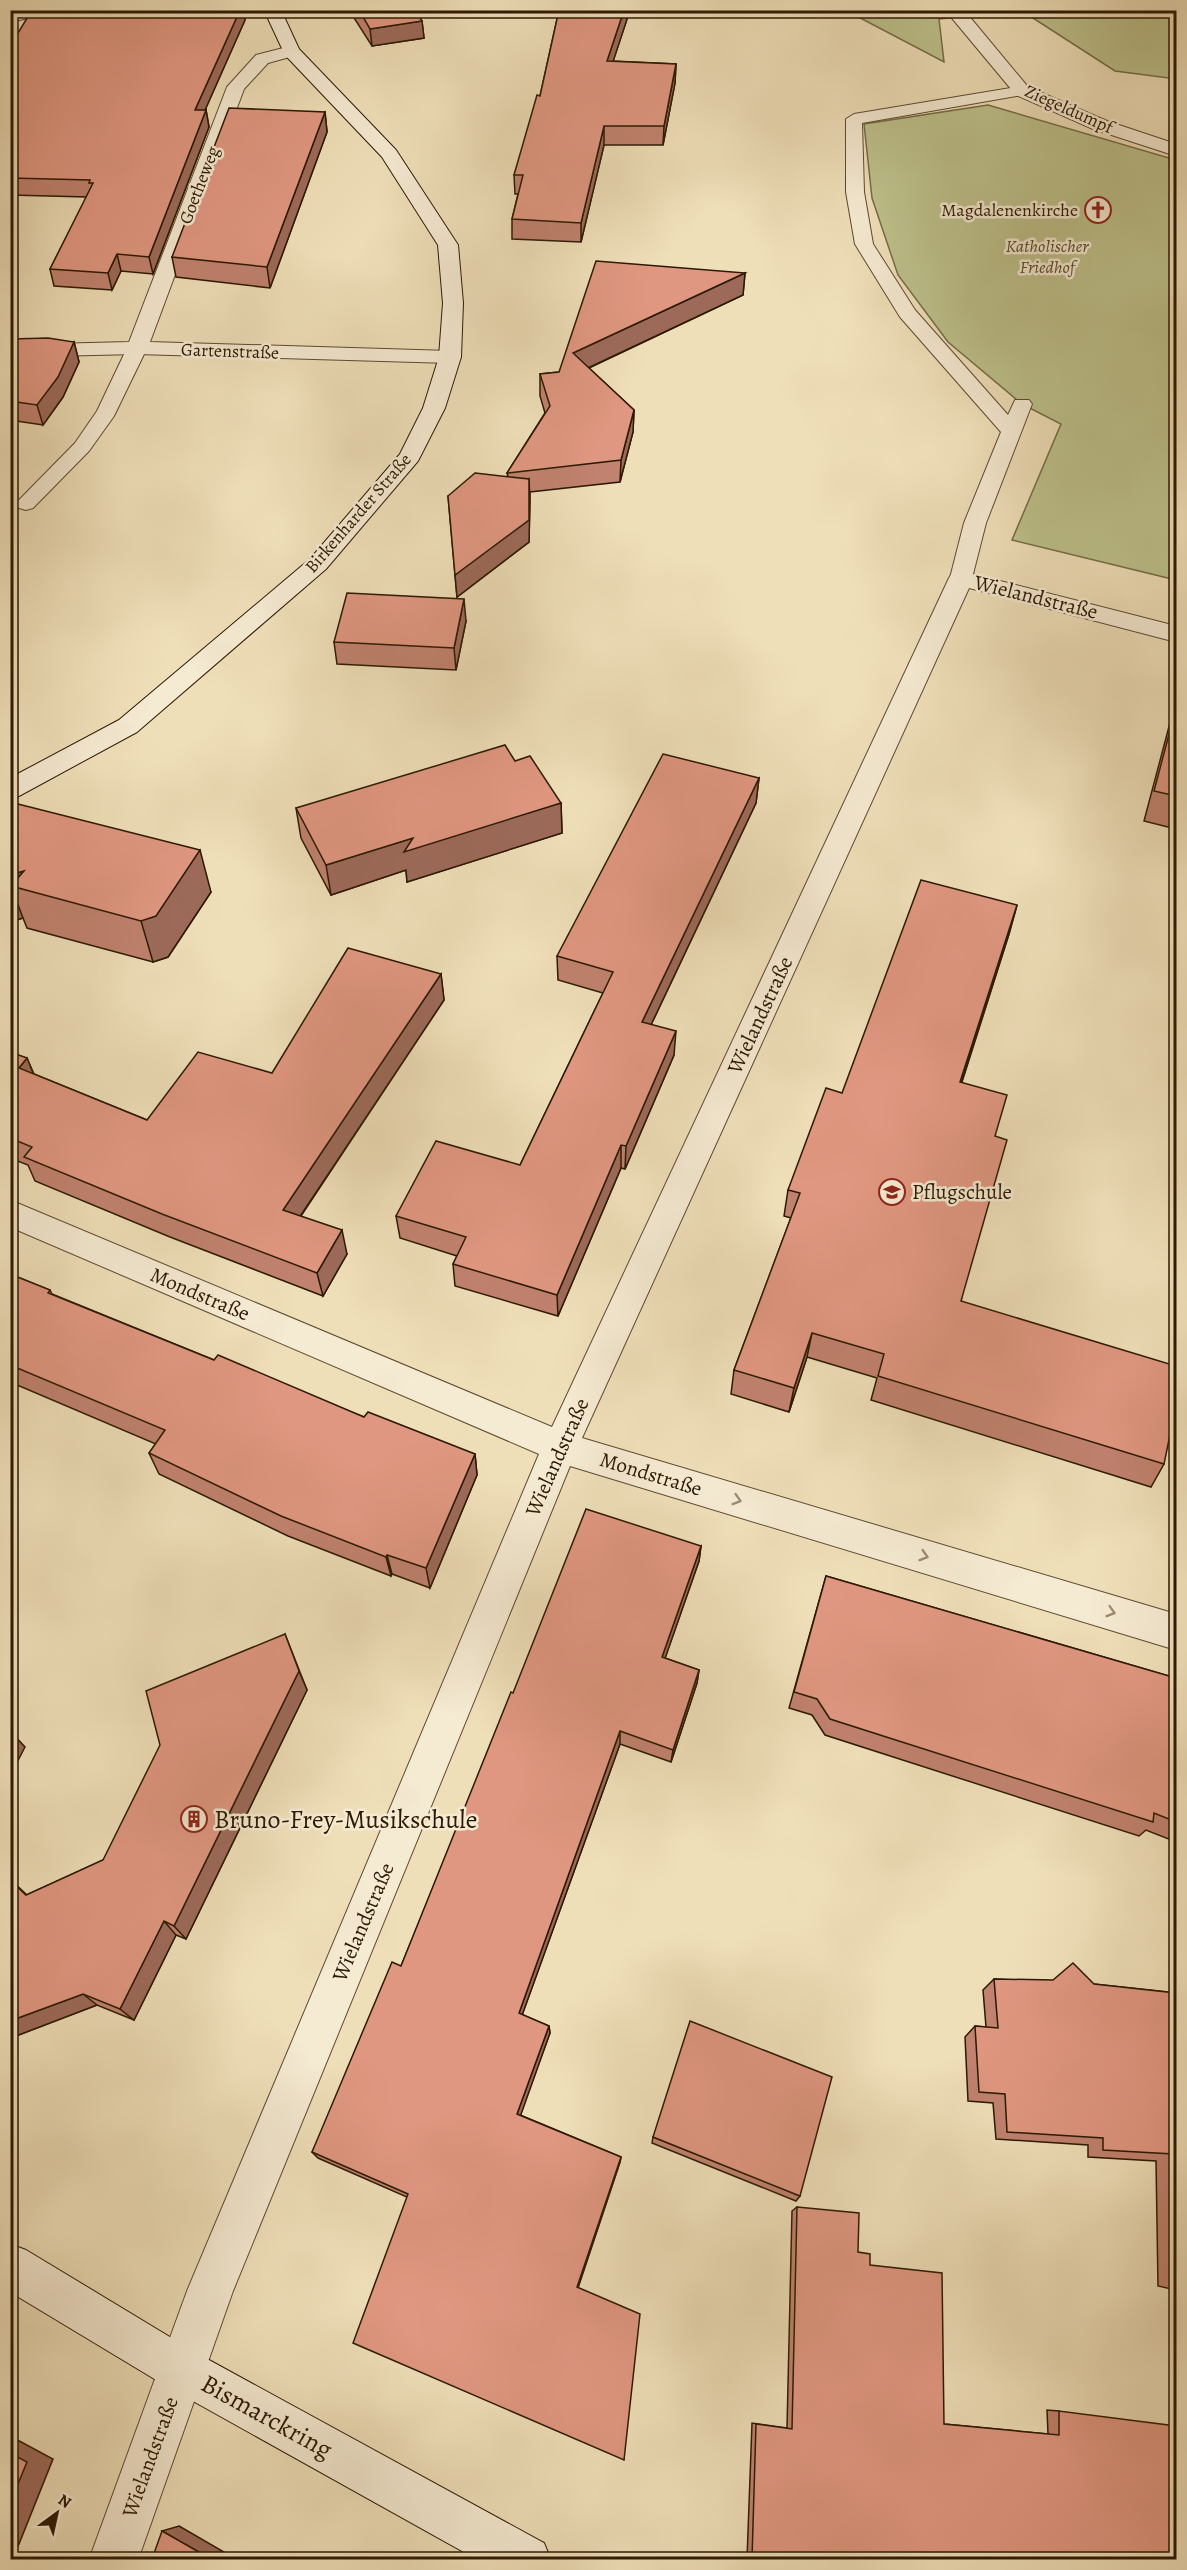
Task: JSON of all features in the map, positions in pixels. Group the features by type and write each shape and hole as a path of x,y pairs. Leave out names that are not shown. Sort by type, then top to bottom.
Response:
{"street":[{"path":"10,28 104,10"},
{"name":"Birkenharder Straße","path":"10,790 128,726 318,564 410,456 434,408 450,357 453,303 448,245 389,154 291,51 272,10"},
{"name":"Ziegeldumpf","path":"957,13 1022,91 1100,124 1176,150"},
{"name":"Goetheweg","path":"137,348 236,87 262,59 291,51"},
{"name":"Gartenstraße","path":"10,351 137,348 450,357"},
{"name":"Wielandstraße","path":"112,2559 219,2270 560,1447 961,578 1176,634"},
{"name":"Mondstraße","path":"10,1213 560,1447 1176,1632"},
{"name":"Bismarckring","path":"10,2266 182,2370 527,2559"}],"lane":[{"path":"1012,432 907,313 864,244 855,192 854,119 1022,91"},
{"path":"26,504 82,447 101,421 137,348"},
{"path":"961,578 975,523 1022,404"}],"green space":[{"path":"847,11 1016,11 939,19 944,62"},
{"path":"1022,11 1158,11 1176,23 1176,79 1115,71"},
{"name":"Katholischer Friedhof","path":"988,105 1176,160 1176,580 1012,540 1061,424 1022,404 948,342 898,275 872,198 864,124"}],"building":[{"path":"51,10 240,10 195,110 206,110 149,257 117,254 108,273 50,269 93,183 89,183 90,180 10,178 10,46 29,15"},
{"path":"359,10 415,10 422,21 370,29"},
{"path":"559,10 624,10 607,61 676,64 664,126 604,126 581,223 512,219 523,175 514,175 537,95 540,96"},
{"path":"229,108 325,112 267,267 172,257"},
{"path":"596,261 745,273 573,353 634,410 621,460 507,473 550,406 540,374 559,372"},
{"path":"48,338 74,342 58,377 37,405 10,401 10,343 12,339"},
{"path":"475,473 529,479 529,520 455,575 448,496"},
{"path":"347,593 464,599 454,648 334,642"},
{"path":"1176,708 1176,796 1154,791"},
{"path":"505,745 515,761 530,756 561,803 404,852 413,838 326,865 296,808"},
{"path":"663,754 759,778 642,1022 676,1031 626,1146 621,1145 557,1295 453,1264 466,1237 396,1216 436,1141 520,1165 613,972 557,956"},
{"path":"10,802 200,850 156,916 141,921 11,886 24,871 10,875"},
{"name":"Pflugschule","path":"921,880 1017,905 960,1082 1007,1095 995,1136 1007,1140 961,1301 1176,1366 1176,1406 1164,1464 878,1376 884,1354 812,1333 794,1388 734,1370 800,1193 788,1190 826,1088 842,1093"},
{"path":"348,948 441,974 283,1210 342,1230 317,1273 162,1214 24,1157 32,1147 10,1138 10,1052 27,1058 19,1068 147,1120 198,1052 272,1073"},
{"path":"10,1274 50,1290 48,1293 214,1360 218,1355 364,1417 368,1412 475,1454 426,1568 387,1555 386,1557 281,1516 149,1453 165,1430 10,1365"},
{"path":"586,1509 701,1546 662,1657 699,1670 673,1750 620,1731 519,2013 549,2026 517,2114 621,2157 577,2287 640,2314 624,2460 353,2343 408,2194 312,2152 392,1962 401,1966"},
{"path":"826,1576 1176,1678 1176,1822 1154,1813 1153,1822 830,1719 817,1699 794,1692"},
{"name":"Bruno-Frey-Musikschule","path":"285,1634 299,1671 174,1926 164,1921 120,2009 83,1994 10,2021 10,1880 26,1895 103,1860 160,1745 146,1691"},
{"path":"1073,1963 1094,1984 1176,1993 1176,2283 1173,2154 1103,2150 1103,2138 1007,2132 1005,2094 979,2092 975,2026 998,2028 994,1979 1053,1980"},
{"path":"690,2021 832,2077 800,2196 653,2137"},
{"path":"797,2207 859,2213 858,2252 870,2254 870,2265 942,2273 944,2424 1059,2435 1059,2411 1176,2426 1176,2559 752,2559 756,2424 792,2429"},
{"path":"10,2453 27,2462 10,2503"},
{"path":"162,2531 211,2559 152,2559"}],"place":[{"name":"Magdalenenkirche","path":"1098,210"},
{"name":"Pflugschule","path":"892,1192"},
{"name":"Bruno-Frey-Musikschule","path":"194,1819"}]}
